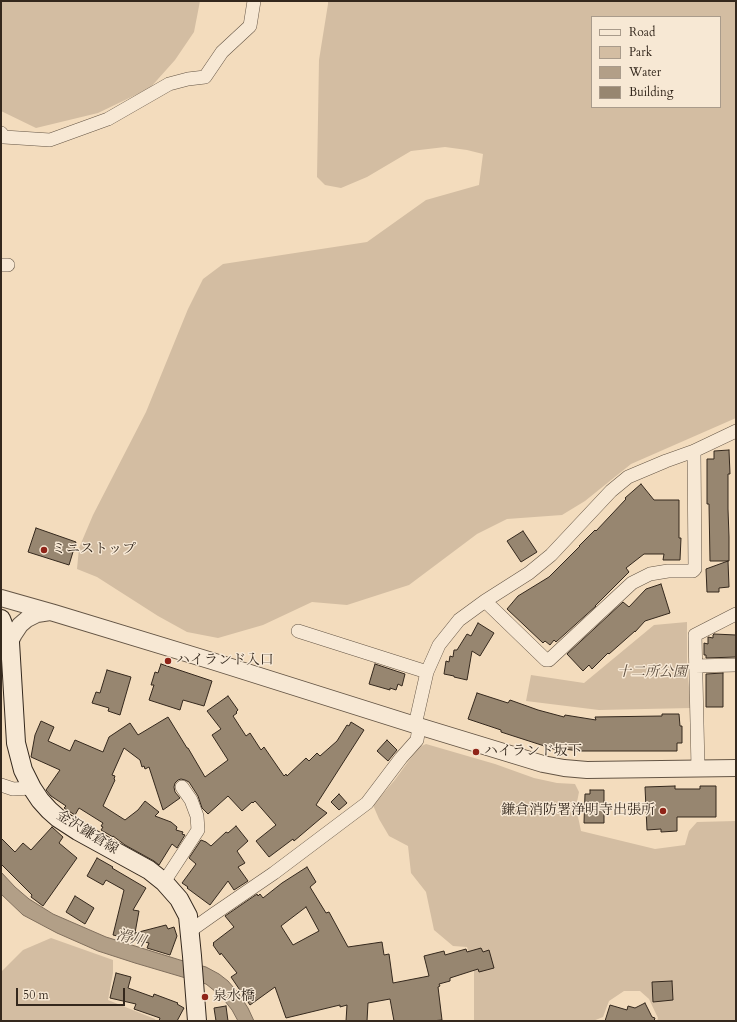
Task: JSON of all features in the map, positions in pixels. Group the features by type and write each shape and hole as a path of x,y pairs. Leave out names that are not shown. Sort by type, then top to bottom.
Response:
{"main road":[{"name":"金沢鎌倉線","path":"1,619 10,642 16,742 23,770 40,800 58,818 78,831 149,870 164,882 179,899 188,916 197,1021"}],"street":[{"path":"1,133 4,137 50,140 108,118 170,84 188,79 205,77 222,52 250,26 254,1"},
{"path":"190,931 274,873 367,803 400,758 417,740 417,726 427,672 439,645 459,620 485,601 529,573 551,555 611,491 628,477 666,460 694,451 736,431"},
{"path":"485,601 546,660 549,660 632,583 650,574 668,571 693,571 695,569 694,451"},
{"path":"1,598 234,668 543,764 587,770 736,768"},
{"path":"10,642 20,625 27,619 37,614 50,612"},
{"path":"698,768 695,635 736,614"},
{"path":"298,631 427,672"},
{"path":"695,666 736,665"},
{"path":"1,785 13,789 32,788"},
{"path":"164,882 198,830 197,816 191,800 182,787"}],"green space":[{"path":"1,1 200,1 194,32 175,60 150,88 98,113 36,128 1,111"},
{"path":"328,1 736,1 736,418 631,464 585,501 562,515 507,519 477,534 409,585 347,605 312,602 263,625 218,638 187,632 158,616 97,577 77,569 79,548 93,515 146,412 188,309 203,279 223,264 367,242 426,200 479,185 483,154 445,147 411,151 367,177 341,188 325,185 317,177 319,60"},
{"name":"十二所公園","path":"687,622 687,666 691,708 599,710 526,701 531,675 584,683 654,625"},
{"path":"426,744 495,764 534,778 557,783 575,784 579,792 576,807 581,831 655,849 685,845 689,831 697,822 736,821 736,1021 657,1021 658,1018 649,999 640,991 624,991 609,1001 603,1017 593,1021 474,1021 474,972 467,947 453,946 434,930 426,892 411,873 408,846 389,836 373,805 394,781 419,747"},
{"path":"51,938 113,960 113,973 108,1000 155,1019 156,1021 1,1021 1,972 23,950"}],"water":[{"path":"1,872 29,899 53,914 106,937 206,967 219,974 228,981 239,994 254,1021 238,1021 232,1010 221,996 206,984 98,951 57,933 23,915 1,894"}],"building":[{"path":"729,450 729,561 710,561 709,504 707,504 707,459 714,459 714,451"},
{"path":"641,484 654,500 679,500 679,538 681,538 680,560 663,560 664,554 644,554 626,568 629,572 596,606 556,642 554,640 550,645 545,641 543,643 507,609 518,596 549,577 595,530 596,531 626,499 625,498"},
{"path":"36,528 76,542 69,565 28,552"},
{"path":"523,531 537,552 521,562 507,541"},
{"path":"728,561 729,587 719,588 719,592 707,592 706,569"},
{"path":"661,584 670,613 645,621 635,632 609,654 608,653 592,669 589,665 583,671 567,654 623,602 629,607 646,589"},
{"path":"478,623 494,633 480,656 472,651 467,680 444,674 446,661 449,662 450,656 453,657 454,650 457,650 467,634 471,636"},
{"path":"714,634 736,635 736,657 706,658 706,655 704,655 704,643 708,644 708,637 713,638"},
{"path":"161,664 212,681 204,706 183,700 180,710 149,700 154,685 151,685 155,672 158,673"},
{"path":"375,664 405,674 402,686 398,684 396,690 390,688 390,690 369,684"},
{"path":"107,670 131,677 120,715 108,711 109,708 92,703 96,692 100,693"},
{"path":"723,673 723,707 706,707 706,674"},
{"path":"477,693 508,703 510,700 564,717 565,715 596,720 595,717 662,716 662,714 679,714 680,726 682,726 682,743 677,743 677,751 579,751 564,749 563,752 501,732 501,730 468,719"},
{"path":"228,696 238,710 233,716 246,736 250,733 261,750 264,747 284,776 286,774 287,776 306,758 309,761 317,753 320,756 337,741 347,725 349,726 351,722 364,730 316,805 327,813 294,841 293,839 269,857 256,841 276,825 255,801 242,811 228,796 208,814 202,808 198,796 189,782 181,779 175,783 174,787 175,792 180,798 163,810 149,767 145,769 144,766 142,767 140,760 124,748 112,775 115,776 115,780 103,806 125,820 138,810 145,801 159,812 155,816 171,822 177,827 176,830 183,832 182,834 185,835 177,848 172,844 159,865 101,830 103,823 79,808 75,815 64,808 66,806 51,796 46,790 60,770 31,757 35,735 41,721 54,727 48,741 70,751 75,740 103,752 109,737 130,723 138,735 168,717 205,777 228,760 212,735 221,729 207,711"},
{"path":"387,740 397,750 388,761 377,751"},
{"path":"675,786 675,789 700,789 700,786 716,786 716,817 677,817 677,831 661,832 661,829 647,830 645,787"},
{"path":"590,790 604,790 604,823 584,823 585,794 590,794"},
{"path":"339,794 347,803 339,810 331,802"},
{"path":"236,826 248,841 237,851 245,863 238,867 248,881 234,890 228,881 210,905 182,883 196,864 189,858 201,840 211,846 226,832 228,833"},
{"path":"52,827 63,837 59,843 77,858 43,906 31,897 32,895 1,864 1,838 15,852 23,843 31,850"},
{"path":"97,858 146,888 133,910 139,911 135,933 166,925 168,929 174,927 177,936 170,955 147,948 149,943 113,935 124,890 106,880 103,885 87,876"},
{"path":"307,867 316,882 310,887 326,913 329,912 348,947 382,942 384,955 389,954 393,983 429,976 424,956 444,951 445,955 466,949 467,952 481,948 483,952 489,950 494,968 479,972 478,969 450,978 450,981 439,984 440,986 438,987 442,1020 394,1021 390,999 368,1003 367,1021 346,1021 347,1005 340,1007 340,1005 286,1018 275,987 250,1005 231,977 237,973 221,953 220,955 213,943 234,927 225,916 257,894 258,896 260,894 263,898 282,883","holes":["306,907 319,931 293,945 281,926"]},
{"path":"75,896 94,908 85,924 66,912"},
{"path":"116,973 131,977 128,988 153,997 154,994 178,1003 177,1004 184,1008 177,1021 159,1021 160,1018 134,1009 136,1004 110,998"},
{"path":"672,981 673,1000 653,1002 652,982"},
{"path":"645,1003 652,1017 655,1018 654,1021 605,1021 610,1005 627,1010 628,1006 635,1008"},
{"path":"226,1006 228,1021 216,1021 214,1008"}],"place":[{"name":"ミニストップ","path":"44,550"},
{"name":"ハイランド入口","path":"168,661"},
{"name":"ハイランド坂下","path":"476,752"},
{"name":"鎌倉消防署浄明寺出張所","path":"663,811"},
{"name":"泉水橋","path":"205,997"}],"water label":[{"name":"滑川","path":"131,939"}]}
